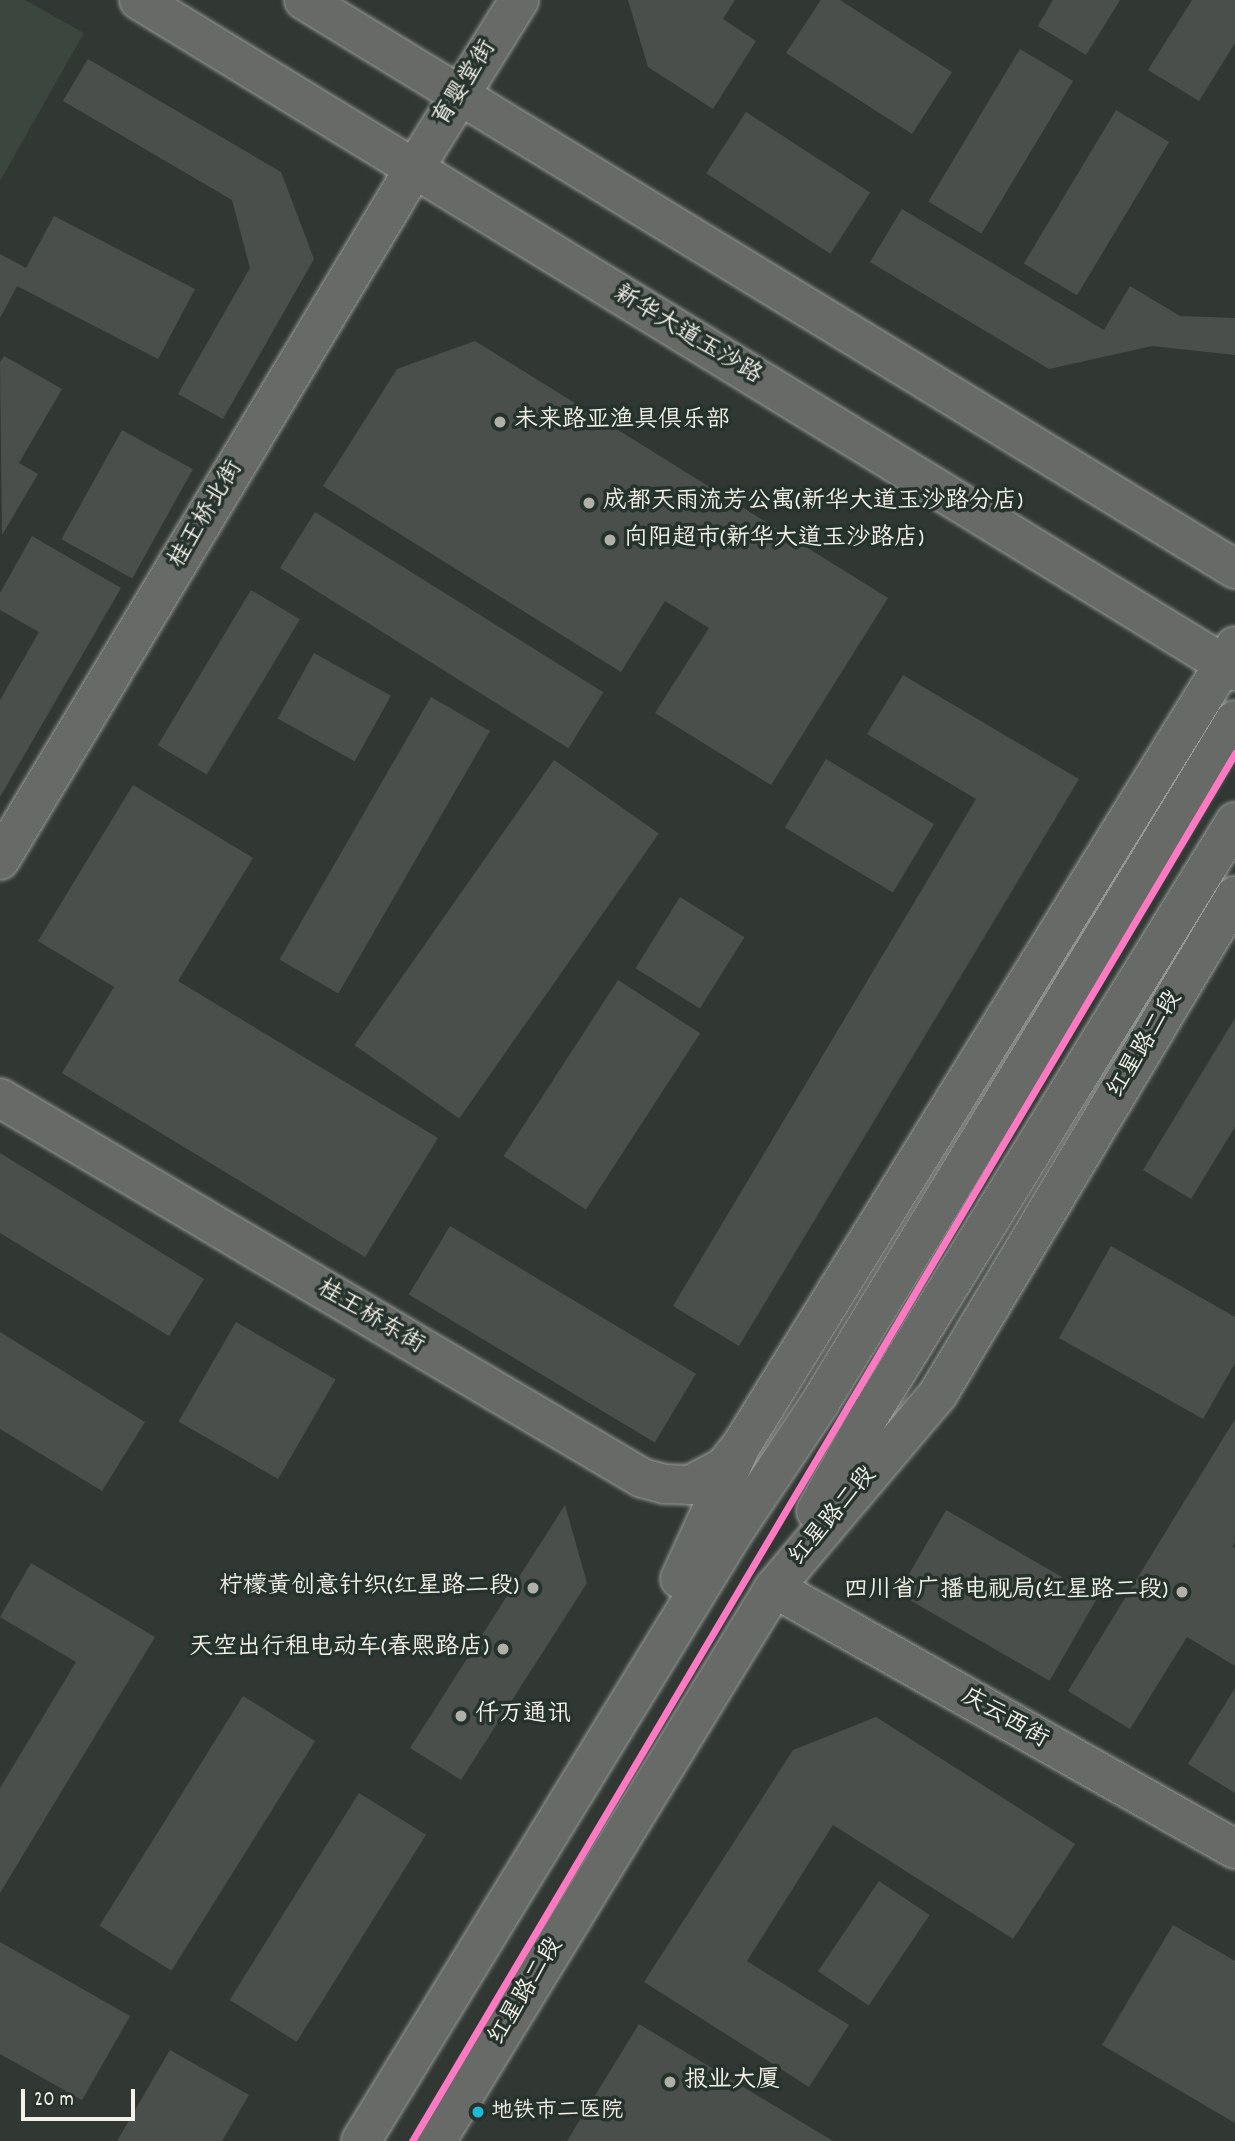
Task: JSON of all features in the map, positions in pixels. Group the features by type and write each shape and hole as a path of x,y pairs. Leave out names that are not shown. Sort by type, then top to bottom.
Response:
{"main road":[{"name":"新华大道玉沙路","path":"139,0 414,169 1231,661"},
{"path":"304,0 1235,569"},
{"name":"育婴堂街","path":"414,169 519,0"},
{"name":"桂王桥北街","path":"0,860 414,169"},
{"path":"609,1737 741,1446 1231,661"},
{"path":"361,2141 733,1533 820,1403 1235,720"},
{"path":"774,1588 868,1418 1235,822"},
{"name":"红星路二段","path":"436,2141 774,1588 937,1394 1235,896"},
{"name":"桂王桥东街","path":"0,1098 642,1478 665,1484 691,1485 723,1467 741,1446"},
{"name":"庆云西街","path":"774,1588 1235,1849"}],"shaded area":[{"path":"0,0 25,0 84,33 0,181"}],"building":[{"path":"628,0 735,0 723,19 756,41 713,109 648,67"},
{"path":"821,0 840,0 952,72 912,134 786,53"},
{"path":"1053,0 1120,0 1086,55 1038,26"},
{"path":"1192,0 1235,0 1235,43 1199,101 1148,70"},
{"path":"1020,49 1073,81 981,234 928,202"},
{"path":"88,59 281,172 314,259 223,419 178,394 250,268 232,200 63,101"},
{"path":"1116,110 1169,142 1077,295 1024,263"},
{"path":"746,112 870,193 830,254 706,173"},
{"path":"902,209 1104,330 1130,286 1180,316 1235,318 1235,355 1152,346 1049,369 870,262"},
{"path":"54,216 195,289 158,359 17,286 0,318 0,254 26,268"},
{"path":"475,341 888,598 771,785 655,713 709,628 665,601 621,672 323,486 397,369"},
{"path":"4,356 62,389 19,463 38,474 2,535 0,362"},
{"path":"122,430 193,469 132,579 61,539"},
{"path":"315,512 603,692 568,748 280,568"},
{"path":"32,536 121,588 0,797 0,700 39,632 0,610 0,593"},
{"path":"251,590 300,619 207,775 158,745"},
{"path":"314,653 391,696 355,761 278,719"},
{"path":"903,675 1079,779 739,1346 673,1306 976,799 867,734"},
{"path":"431,697 490,731 338,993 280,959"},
{"path":"826,759 934,824 893,892 785,828"},
{"path":"554,760 659,833 459,1118 354,1045"},
{"path":"133,785 253,858 178,981 438,1138 365,1257 62,1073 114,987 38,941"},
{"path":"680,897 744,937 700,1009 635,968"},
{"path":"618,980 700,1033 586,1209 504,1156"},
{"path":"1235,1018 1235,1127 1191,1199 1143,1170"},
{"path":"0,1153 204,1279 169,1336 0,1233"},
{"path":"450,1226 696,1374 655,1442 409,1295"},
{"path":"1111,1246 1235,1317 1235,1363 1203,1419 1059,1338"},
{"path":"236,1322 336,1380 278,1479 178,1422"},
{"path":"0,1332 145,1422 102,1491 0,1429"},
{"name":"四川省广播电视局(红星路二段)","path":"1235,1419 1235,1542 1232,1547 1235,1548 1235,1666 1187,1637 1130,1729 1068,1691"},
{"path":"565,1505 587,1583 461,1780 410,1748"},
{"path":"946,1510 1098,1597 1050,1681 898,1593"},
{"path":"31,1563 155,1637 0,1893 0,1788 76,1662 0,1617"},
{"path":"1235,1688 1235,1793 1188,1764"},
{"path":"243,1696 315,1741 171,1971 99,1926"},
{"path":"876,1717 1075,1844 1013,1939 833,1825 747,1961 849,2025 809,2087 644,1982 793,1750"},
{"path":"359,1793 426,1835 297,2042 230,2000"},
{"path":"879,1881 930,1915 869,2005 818,1971"},
{"path":"1173,1925 1235,1961 1235,2123 1102,2045"},
{"path":"0,1942 130,2016 82,2100 0,2054"},
{"name":"报业大厦","path":"639,2024 833,2141 567,2141"},
{"path":"170,2050 249,2095 222,2141 117,2141"}],"transit line":[{"path":"412,2141 1235,753"}],"place":[{"name":"未来路亚渔具俱乐部","path":"500,422"},
{"name":"成都天雨流芳公寓(新华大道玉沙路分店)","path":"589,503"},
{"name":"向阳超市(新华大道玉沙路店)","path":"610,540"},
{"name":"柠檬黄创意针织(红星路二段)","path":"533,1588"},
{"name":"四川省广播电视局(红星路二段)","path":"1182,1592"},
{"name":"天空出行租电动车(春熙路店)","path":"503,1649"},
{"name":"仟万通讯","path":"461,1716"},
{"name":"报业大厦","path":"670,2082"},
{"name":"地铁市二医院","path":"478,2112"}]}
